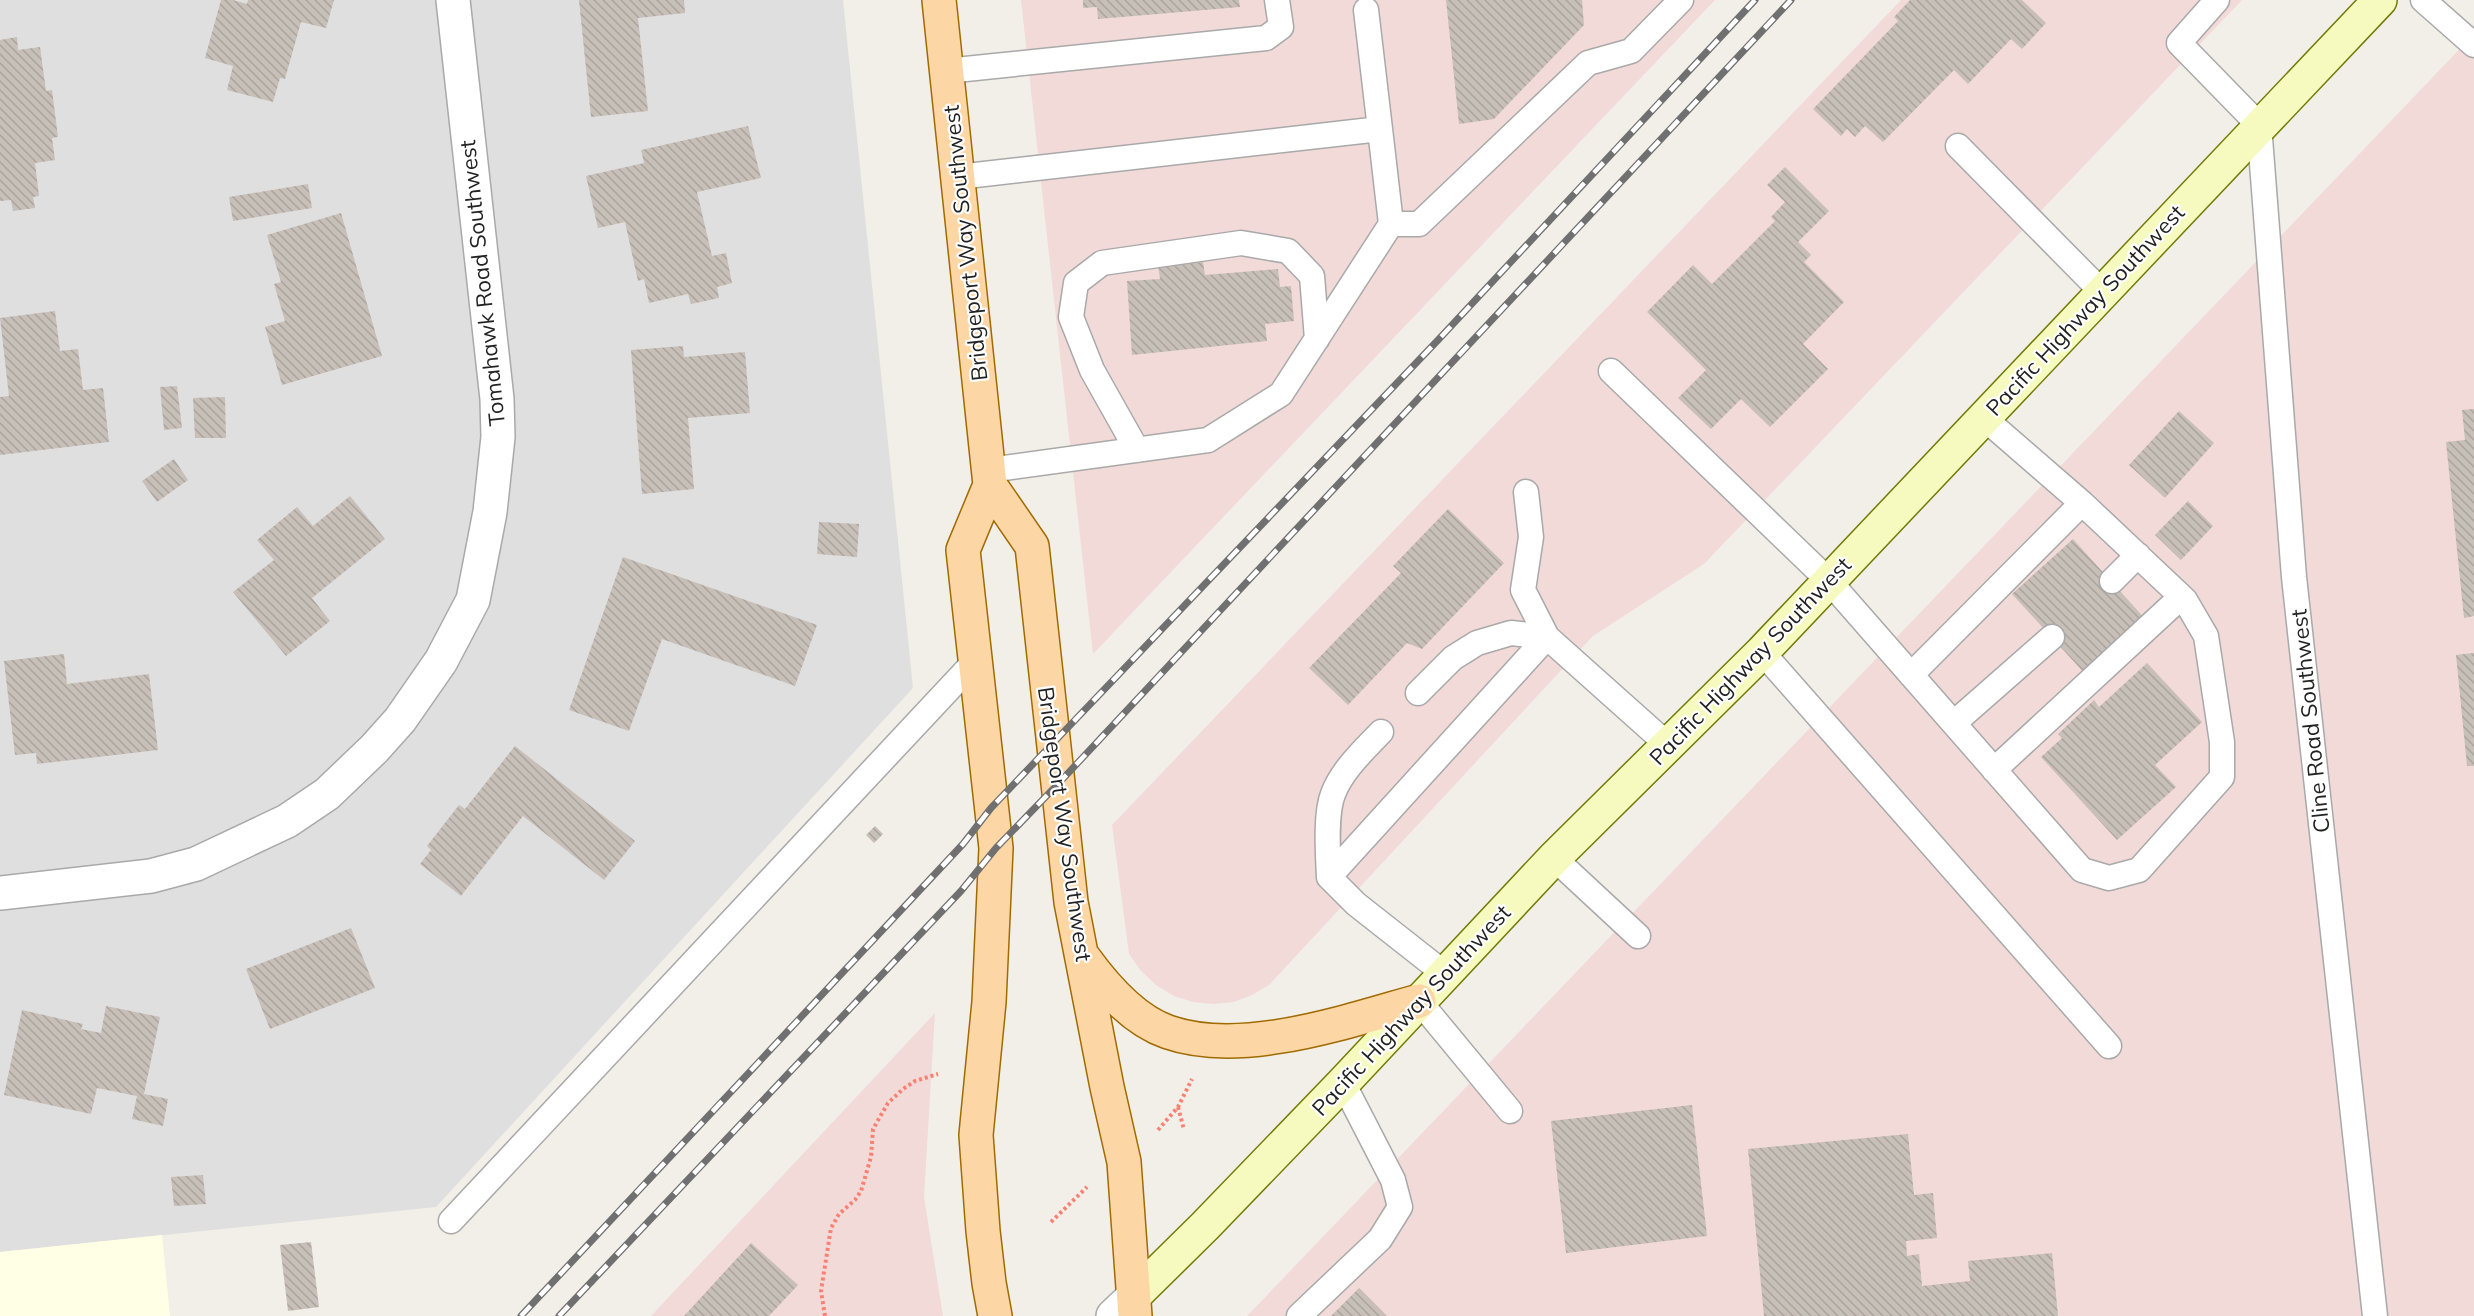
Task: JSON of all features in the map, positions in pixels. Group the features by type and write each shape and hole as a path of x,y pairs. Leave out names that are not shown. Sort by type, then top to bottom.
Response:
{"main road":[{"name":"Bridgeport Way Southwest","path":"939,0 989,478 963,550 977,659 996,848 989,1002 976,1134 989,1283 995,1316"},
{"name":"Pacific Highway Southwest","path":"1127,1309 1554,858 1762,652 2259,125 2380,0"},
{"name":"Bridgeport Way Southwest","path":"989,478 1032,546 1070,890 1107,1087 1124,1162 1127,1309"},
{"path":"1082,954 1100,979 1135,1014 1167,1032 1194,1038 1216,1041 1256,1040 1329,1026 1419,1001"}],"street":[{"name":"Tomahawk Road Southwest","path":"0,893 151,876 196,864 288,821 327,794 374,749 400,720 441,661 473,600 490,512 498,437 497,399 453,0"}],"lane":[{"path":"946,71 1266,38 1281,27 1277,0"},
{"path":"1391,224 1419,224 1588,63 1631,51 1681,0"},
{"path":"2217,0 2179,43 2259,125"},
{"path":"2422,0 2474,45"},
{"path":"989,478 1137,450 1208,440 1281,394 1391,224 1366,10"},
{"name":"Cline Road Southwest","path":"2259,125 2294,577 2375,1316"},
{"path":"958,177 1380,129"},
{"path":"1958,146 2102,292"},
{"path":"1137,450 1092,370 1071,317 1076,283 1102,263 1241,243 1288,251 1312,276 1317,339"},
{"path":"1611,371 1829,581 2082,870 2109,878 2139,870 2222,777 2222,742 2206,636 2181,597 2082,503 1984,418"},
{"path":"1526,492 1531,537 1523,590 1547,638 1668,745"},
{"path":"1911,675 2082,503"},
{"path":"2112,581 2138,555"},
{"path":"1994,770 2181,597"},
{"path":"1418,693 1453,658 1477,643 1511,633 1547,638"},
{"path":"1954,723 2052,637"},
{"path":"1329,877 1547,638"},
{"path":"1762,652 2109,1046"},
{"path":"451,1221 977,659"},
{"path":"1381,732 1352,764 1332,795 1328,831 1329,877 1356,904 1445,974"},
{"path":"1554,858 1638,936"},
{"path":"1419,1001 1510,1111"},
{"path":"1299,1316 1380,1239 1400,1207 1394,1180 1343,1083"}],"path":[{"path":"1156,1132 1178,1107 1194,1071"},
{"path":"825,1316 821,1291 831,1228 839,1214 855,1200 861,1191 871,1157 873,1129 888,1103 903,1089 915,1081 938,1074"},
{"path":"1178,1107 1184,1130"},
{"path":"1051,1222 1089,1184"}],"shaded area":[{"path":"0,0 843,0 913,688 436,1207 0,1252"},
{"path":"1021,0 1715,0 1093,654"},
{"path":"1901,0 2242,0 1704,564 1593,636 1269,985 1234,1002 1214,1004 1193,1002 1174,996 1156,985 1141,971 1129,954 1112,825"},
{"path":"2474,34 2474,1316 1247,1316"},
{"path":"935,1013 924,1197 943,1316 651,1316"},
{"path":"162,1235 170,1316 0,1316 0,1252"}],"building":[{"path":"221,0 233,0 247,4 248,0 334,0 326,28 301,22 285,79 280,78 273,102 227,90 233,66 205,58"},
{"path":"579,0 684,0 685,13 638,18 648,111 591,117"},
{"path":"1083,0 1239,0 1240,7 1098,19 1097,7 1083,8"},
{"path":"1446,0 1582,0 1584,25 1494,119 1459,124"},
{"path":"1910,0 2022,0 2046,23 2022,49 2011,39 1968,84 1954,70 1883,142 1865,126 1855,137 1847,129 1841,136 1813,109 1898,21 1894,17"},
{"path":"17,37 18,50 40,47 46,91 52,90 58,137 52,138 55,160 35,163 39,196 33,197 35,208 13,211 11,200 0,201 0,40"},
{"path":"748,126 761,178 697,192 712,256 726,253 732,283 717,287 719,298 691,304 688,294 649,303 644,279 638,281 625,222 598,228 586,176 644,163 641,150"},
{"path":"1785,167 1829,211 1798,242 1811,255 1804,262 1844,302 1803,344 1828,369 1770,427 1741,399 1711,429 1678,398 1706,370 1647,312 1693,265 1712,284 1775,221 1771,217 1785,202 1767,185"},
{"path":"308,184 312,208 233,221 229,197"},
{"path":"341,213 382,356 282,385 265,327 285,321 274,284 281,282 267,235"},
{"path":"1203,262 1205,275 1278,269 1280,287 1291,286 1294,321 1265,324 1267,341 1132,355 1127,281 1160,279 1158,265"},
{"path":"55,311 60,351 78,349 83,390 103,388 109,442 0,455 0,397 9,396 0,318"},
{"path":"683,346 684,357 745,352 750,413 688,418 694,489 642,494 631,350"},
{"path":"177,386 182,428 164,430 160,387"},
{"path":"225,397 226,438 195,438 193,398"},
{"path":"2474,409 2474,616 2464,618 2446,442 2465,440 2462,410"},
{"path":"2179,411 2214,443 2165,498 2129,465"},
{"path":"174,459 188,480 157,502 142,481"},
{"path":"350,496 385,539 312,598 330,621 286,656 233,592 274,560 257,540 297,507 313,526"},
{"path":"2188,501 2213,526 2181,560 2155,535"},
{"path":"1448,509 1504,563 1422,649 1407,643 1348,705 1309,668 1401,573 1393,566"},
{"path":"819,522 859,524 857,557 817,554"},
{"path":"2073,539 2147,621 2087,676 2012,594"},
{"path":"623,557 817,625 795,686 662,639 629,731 569,710"},
{"path":"2474,653 2474,766 2467,766 2456,655"},
{"path":"64,654 67,684 149,674 158,750 37,764 36,753 15,755 4,661"},
{"path":"2147,663 2202,722 2155,765 2176,787 2117,840 2041,757 2062,738 2058,734 2094,700 2099,707"},
{"path":"515,746 635,841 604,880 523,816 461,896 420,864 431,850 427,846 459,805 465,809"},
{"path":"875,826 883,834 874,843 866,835"},
{"path":"351,928 375,988 270,1029 246,969"},
{"path":"106,1006 160,1017 144,1094 168,1099 163,1126 132,1119 137,1096 97,1088 91,1114 4,1095 22,1010 83,1024 81,1029 101,1033"},
{"path":"1692,1105 1707,1236 1566,1253 1551,1121"},
{"path":"1908,1134 1914,1195 1933,1193 1937,1238 1906,1241 1907,1256 1919,1254 1922,1286 1970,1281 1968,1261 2052,1253 2058,1316 1764,1316 1748,1149"},
{"path":"203,1175 206,1204 174,1206 171,1177"},
{"path":"311,1242 319,1307 288,1311 280,1245"},
{"path":"751,1243 798,1285 769,1316 684,1316"},
{"path":"1359,1288 1387,1316 1331,1316"}],"railway":[{"path":"521,1316 963,844 991,808 1439,339 1755,0"},
{"path":"559,1316 961,891 996,848 1791,0"}]}
